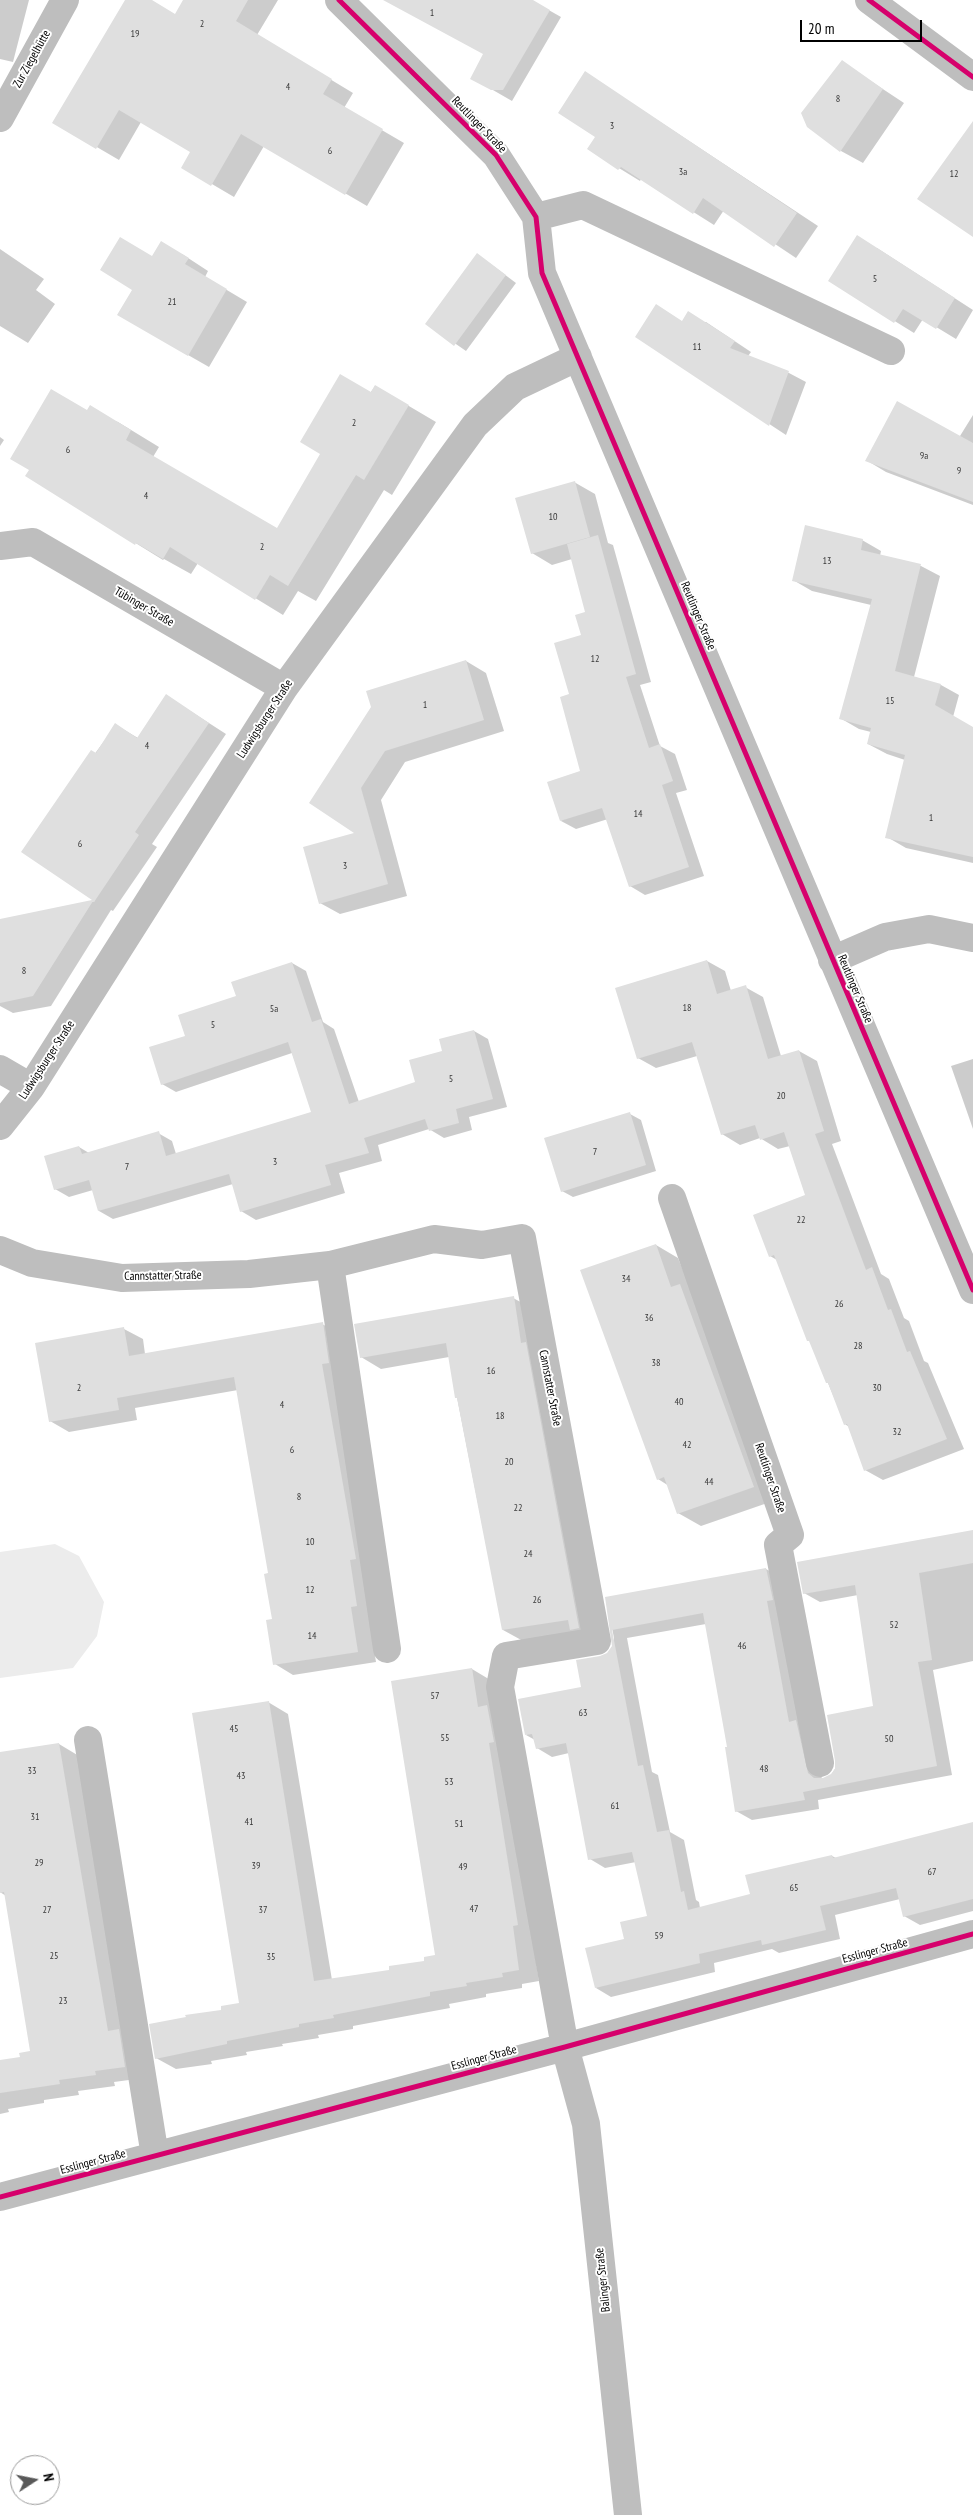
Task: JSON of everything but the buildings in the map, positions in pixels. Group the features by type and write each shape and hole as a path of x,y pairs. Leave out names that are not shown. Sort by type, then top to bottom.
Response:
{"street":[{"name":"Zur Ziegelhütte","path":"0,118 65,0"},
{"name":"Reutlinger Straße","path":"339,0 496,155 536,217 542,273 973,1290"},
{"path":"869,0 973,77"},
{"path":"536,217 584,205 891,351"},
{"name":"Ludwigsburger Straße","path":"0,1126 31,1087 284,688 475,425 515,387 578,357"},
{"name":"Tübinger Straße","path":"0,546 33,542 284,688"},
{"path":"832,960 885,937 929,929 973,938"},
{"path":"0,1070 31,1087"},
{"name":"Reutlinger Straße","path":"672,1198 790,1536 778,1545 820,1762"},
{"name":"Cannstatter Straße","path":"0,1250 32,1263 122,1278 249,1274 330,1264 434,1239 482,1246 522,1238 597,1641 506,1656 500,1687 565,2047"},
{"path":"330,1264 387,1650"},
{"path":"88,1740 154,2156"},
{"name":"Esslinger Straße","path":"0,2197 565,2047 973,1934"},
{"name":"Balinger Straße","path":"565,2047 586,2124 628,2515"}],"shaded area":[{"path":"55,1544 79,1556 104,1602 97,1636 73,1668 0,1678 0,1552"}],"cycle path":[{"path":"339,0 496,155 536,217 542,273 973,1290"},
{"path":"869,0 973,77"},
{"path":"0,2197 565,2047 973,1934"}]}
